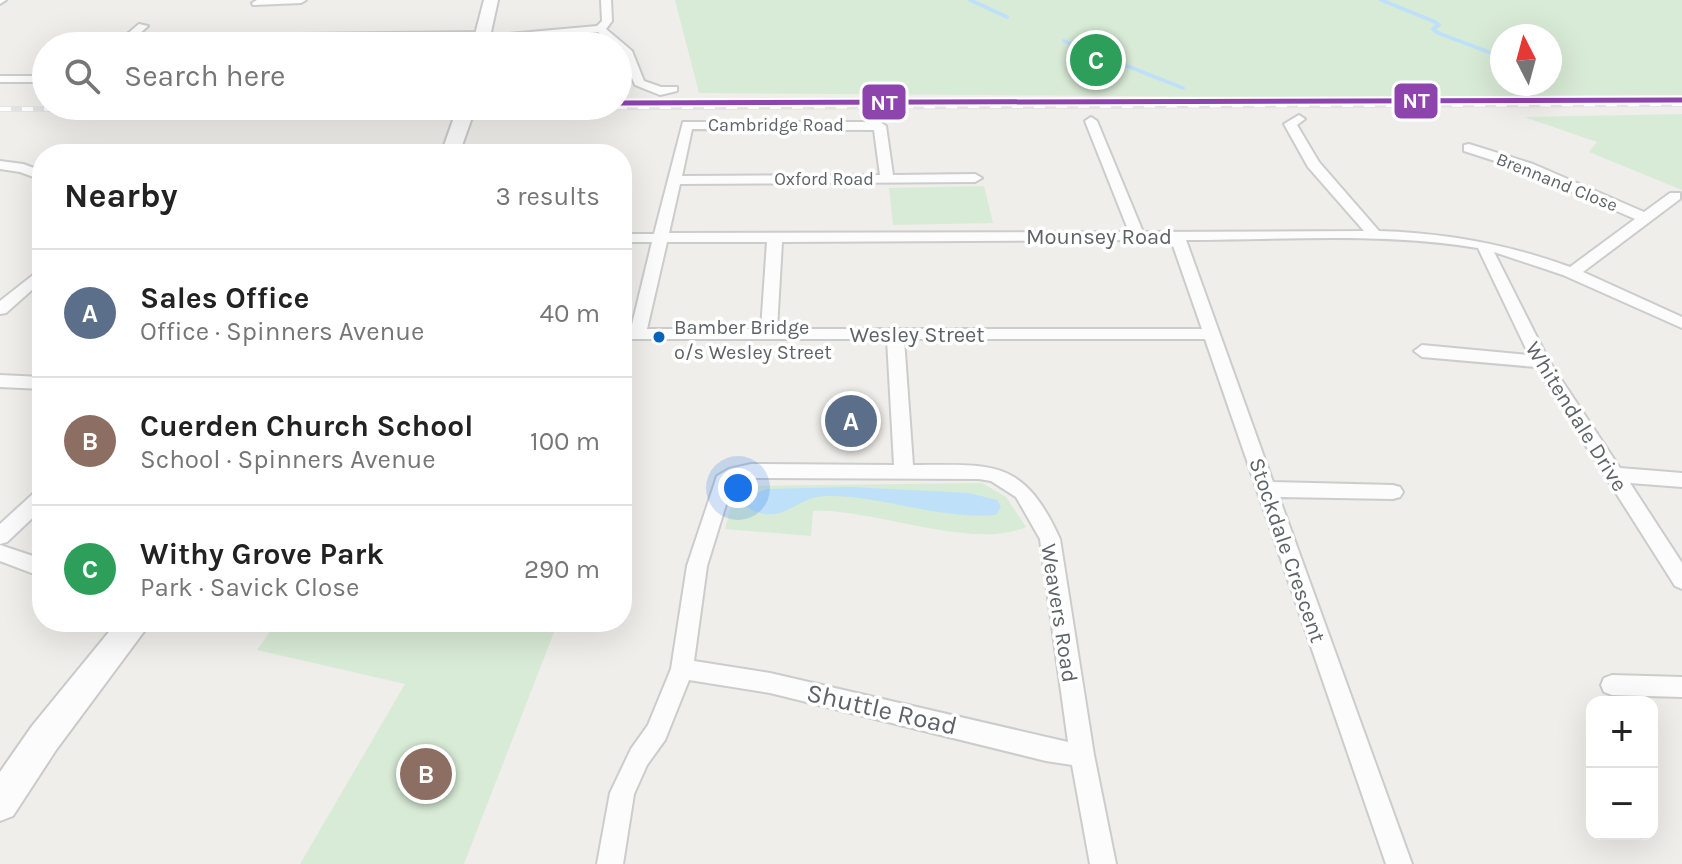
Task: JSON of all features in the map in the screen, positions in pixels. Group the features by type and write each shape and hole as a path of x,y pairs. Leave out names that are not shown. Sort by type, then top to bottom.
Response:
{"main road":[{"path":"483,32 491,0"},
{"path":"454,144 462,120"},
{"path":"0,803 44,738 128,632"}],"street":[{"path":"257,3 301,0"},
{"path":"590,32 600,29 607,21 606,0"},
{"path":"136,32 143,26"},
{"path":"568,32 600,29 604,32"},
{"path":"632,64 639,83 660,91 673,89"},
{"path":"0,79 32,79"},
{"path":"1299,119 1290,124 1313,164 1375,235"},
{"path":"1091,121 1138,236"},
{"name":"Cambridge Road","path":"632,327 659,238 687,125 880,126 887,179"},
{"name":"Brennand Close","path":"1469,148 1528,167 1645,218"},
{"path":"0,165 32,172"},
{"name":"Oxford Road","path":"674,180 975,178"},
{"path":"1572,273 1675,196"},
{"name":"Mounsey Road","path":"632,238 1375,235 1450,239 1572,273 1682,323"},
{"name":"Stockdale Crescent","path":"1177,236 1399,864"},
{"path":"769,334 775,238"},
{"name":"Whitendale Drive","path":"1484,246 1541,362 1682,580"},
{"path":"0,309 32,282"},
{"name":"Wesley Street","path":"632,334 1211,334"},
{"path":"895,334 904,470"},
{"path":"1422,351 1541,362"},
{"path":"0,381 32,383"},
{"name":"Weavers Road","path":"682,669 697,566 724,481 751,471 904,470 996,475 1023,492 1050,539 1082,755 1103,864"},
{"path":"1614,475 1682,480"},
{"path":"1266,489 1393,492"},
{"path":"0,536 32,506"},
{"path":"0,553 32,564"},
{"path":"610,864 622,793 639,757 657,732 682,669"},
{"name":"Shuttle Road","path":"682,669 770,683 1046,750 1082,755"},
{"path":"1612,685 1682,687"}],"green space":[{"path":"675,0 1682,0 1682,95 1562,96 1562,24 1490,24 1490,96 699,93"},
{"path":"1682,114 1682,190 1589,152 1597,142 1524,117"},
{"path":"984,186 993,223 893,225 889,188"},
{"path":"982,483 1006,497 1026,527 1004,533 951,532 864,516 813,511 811,536 725,529 734,494 750,486"},
{"path":"270,632 554,632 464,864 300,864 405,684 257,650"}],"water":[{"path":"851,487 969,493 997,500 1001,507 996,515 974,516 868,499 825,496 778,513 758,512 745,506 749,496 767,489"}],"waterway":[{"path":"970,0 1007,17"},
{"path":"1381,0 1433,21 1439,25 1433,29 1438,33 1490,52"},
{"path":"1064,41 1183,88"}],"railway":[{"path":"632,107 1682,104"},
{"path":"0,109 32,109"}],"transit line":[{"name":"NT","path":"632,103 1682,100"}],"place":[{"name":"Withy Grove Park","path":"1096,60"},
{"name":"Bamber Bridge o/s Wesley Street","path":"659,337"},
{"name":"Sales Office","path":"851,421"},
{"name":"Cuerden Church School","path":"426,774"}]}
